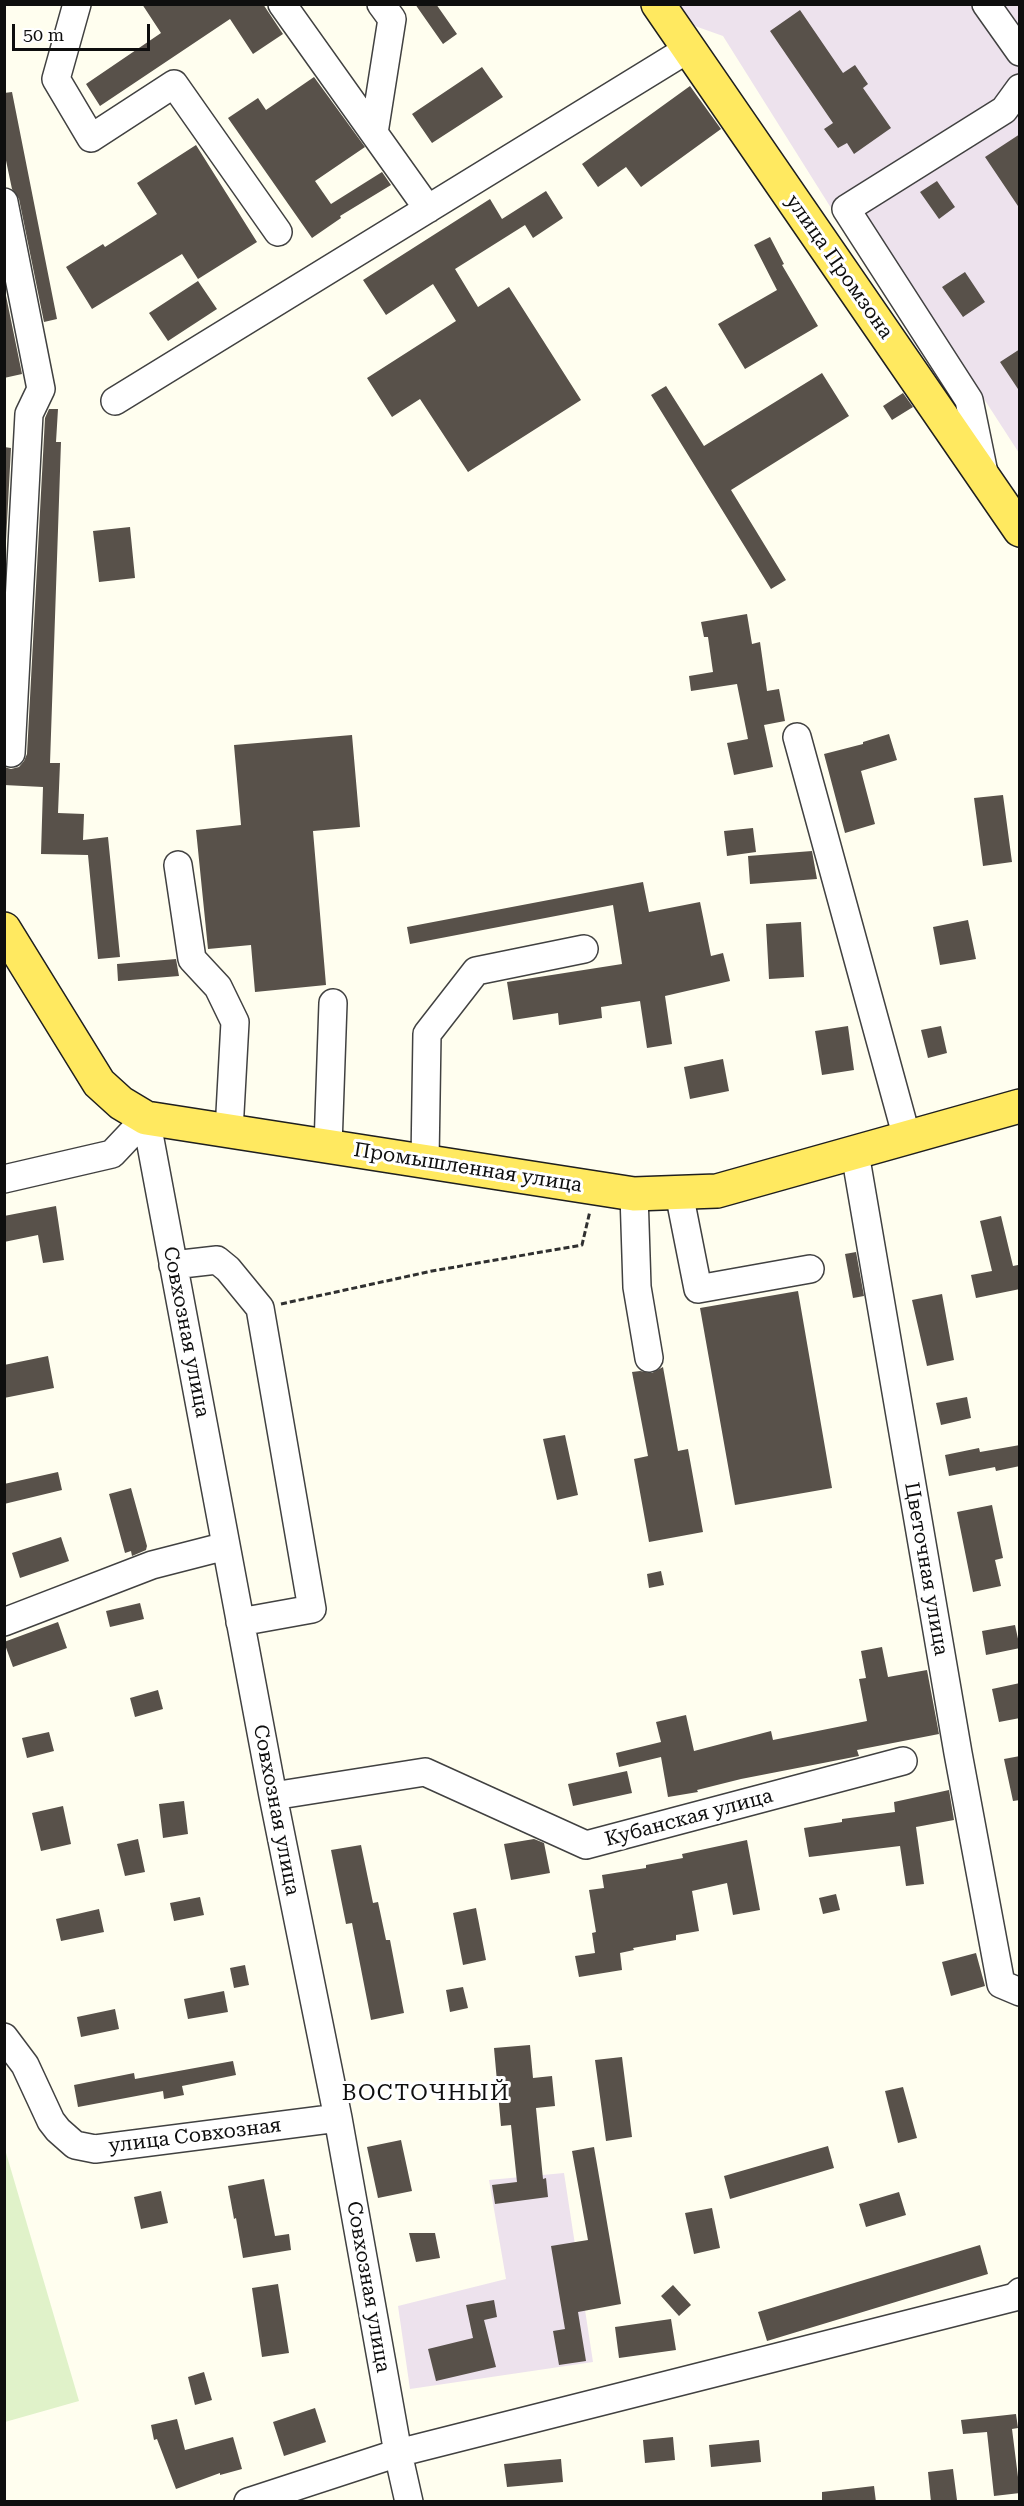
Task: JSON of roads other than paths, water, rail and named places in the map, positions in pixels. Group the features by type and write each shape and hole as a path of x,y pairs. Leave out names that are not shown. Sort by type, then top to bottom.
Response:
{"main road":[{"name":"улица Промзона","path":"658,4 1020,530"},
{"name":"Промышленная улица","path":"4,929 99,1083 121,1103 146,1118 634,1194 717,1191 1020,1106"}],"street":[{"path":"77,4 56,79 91,138 174,84 278,232"},
{"path":"282,4 428,209"},
{"path":"374,133 392,19 381,4"},
{"path":"986,4 1020,52"},
{"path":"115,401 688,49"},
{"path":"985,480 969,400 846,209 1004,110 1020,88"},
{"path":"4,202 41,389 17,414 11,753"},
{"path":"797,737 907,1138"},
{"path":"178,866 192,959 218,987 235,1022 229,1131"},
{"path":"425,1161 427,1034 476,971 585,949"},
{"path":"328,1146 333,1003"},
{"path":"4,1179 112,1154 146,1118"},
{"name":"Совхозная улица","path":"146,1118 273,1796 338,2118 398,2453 409,2502"},
{"name":"Цветочная улица","path":"855,1154 958,1753 1010,1988"},
{"path":"679,1193 698,1288 810,1269"},
{"path":"634,1194 637,1287 649,1358"},
{"path":"173,1265 217,1260 228,1269 260,1308 312,1609 240,1622"},
{"path":"4,1622 152,1565 226,1545"},
{"name":"Кубанская улица","path":"273,1796 425,1772 586,1845 903,1761"},
{"name":"улица Совхозная","path":"4,2037 25,2065 51,2121 75,2145 95,2149 338,2118"},
{"path":"248,2502 398,2453 1004,2300 1015,2297 1020,2292"}],"district":[{"name":"ВОСТОЧНЫЙ","path":"426,2094"}]}
